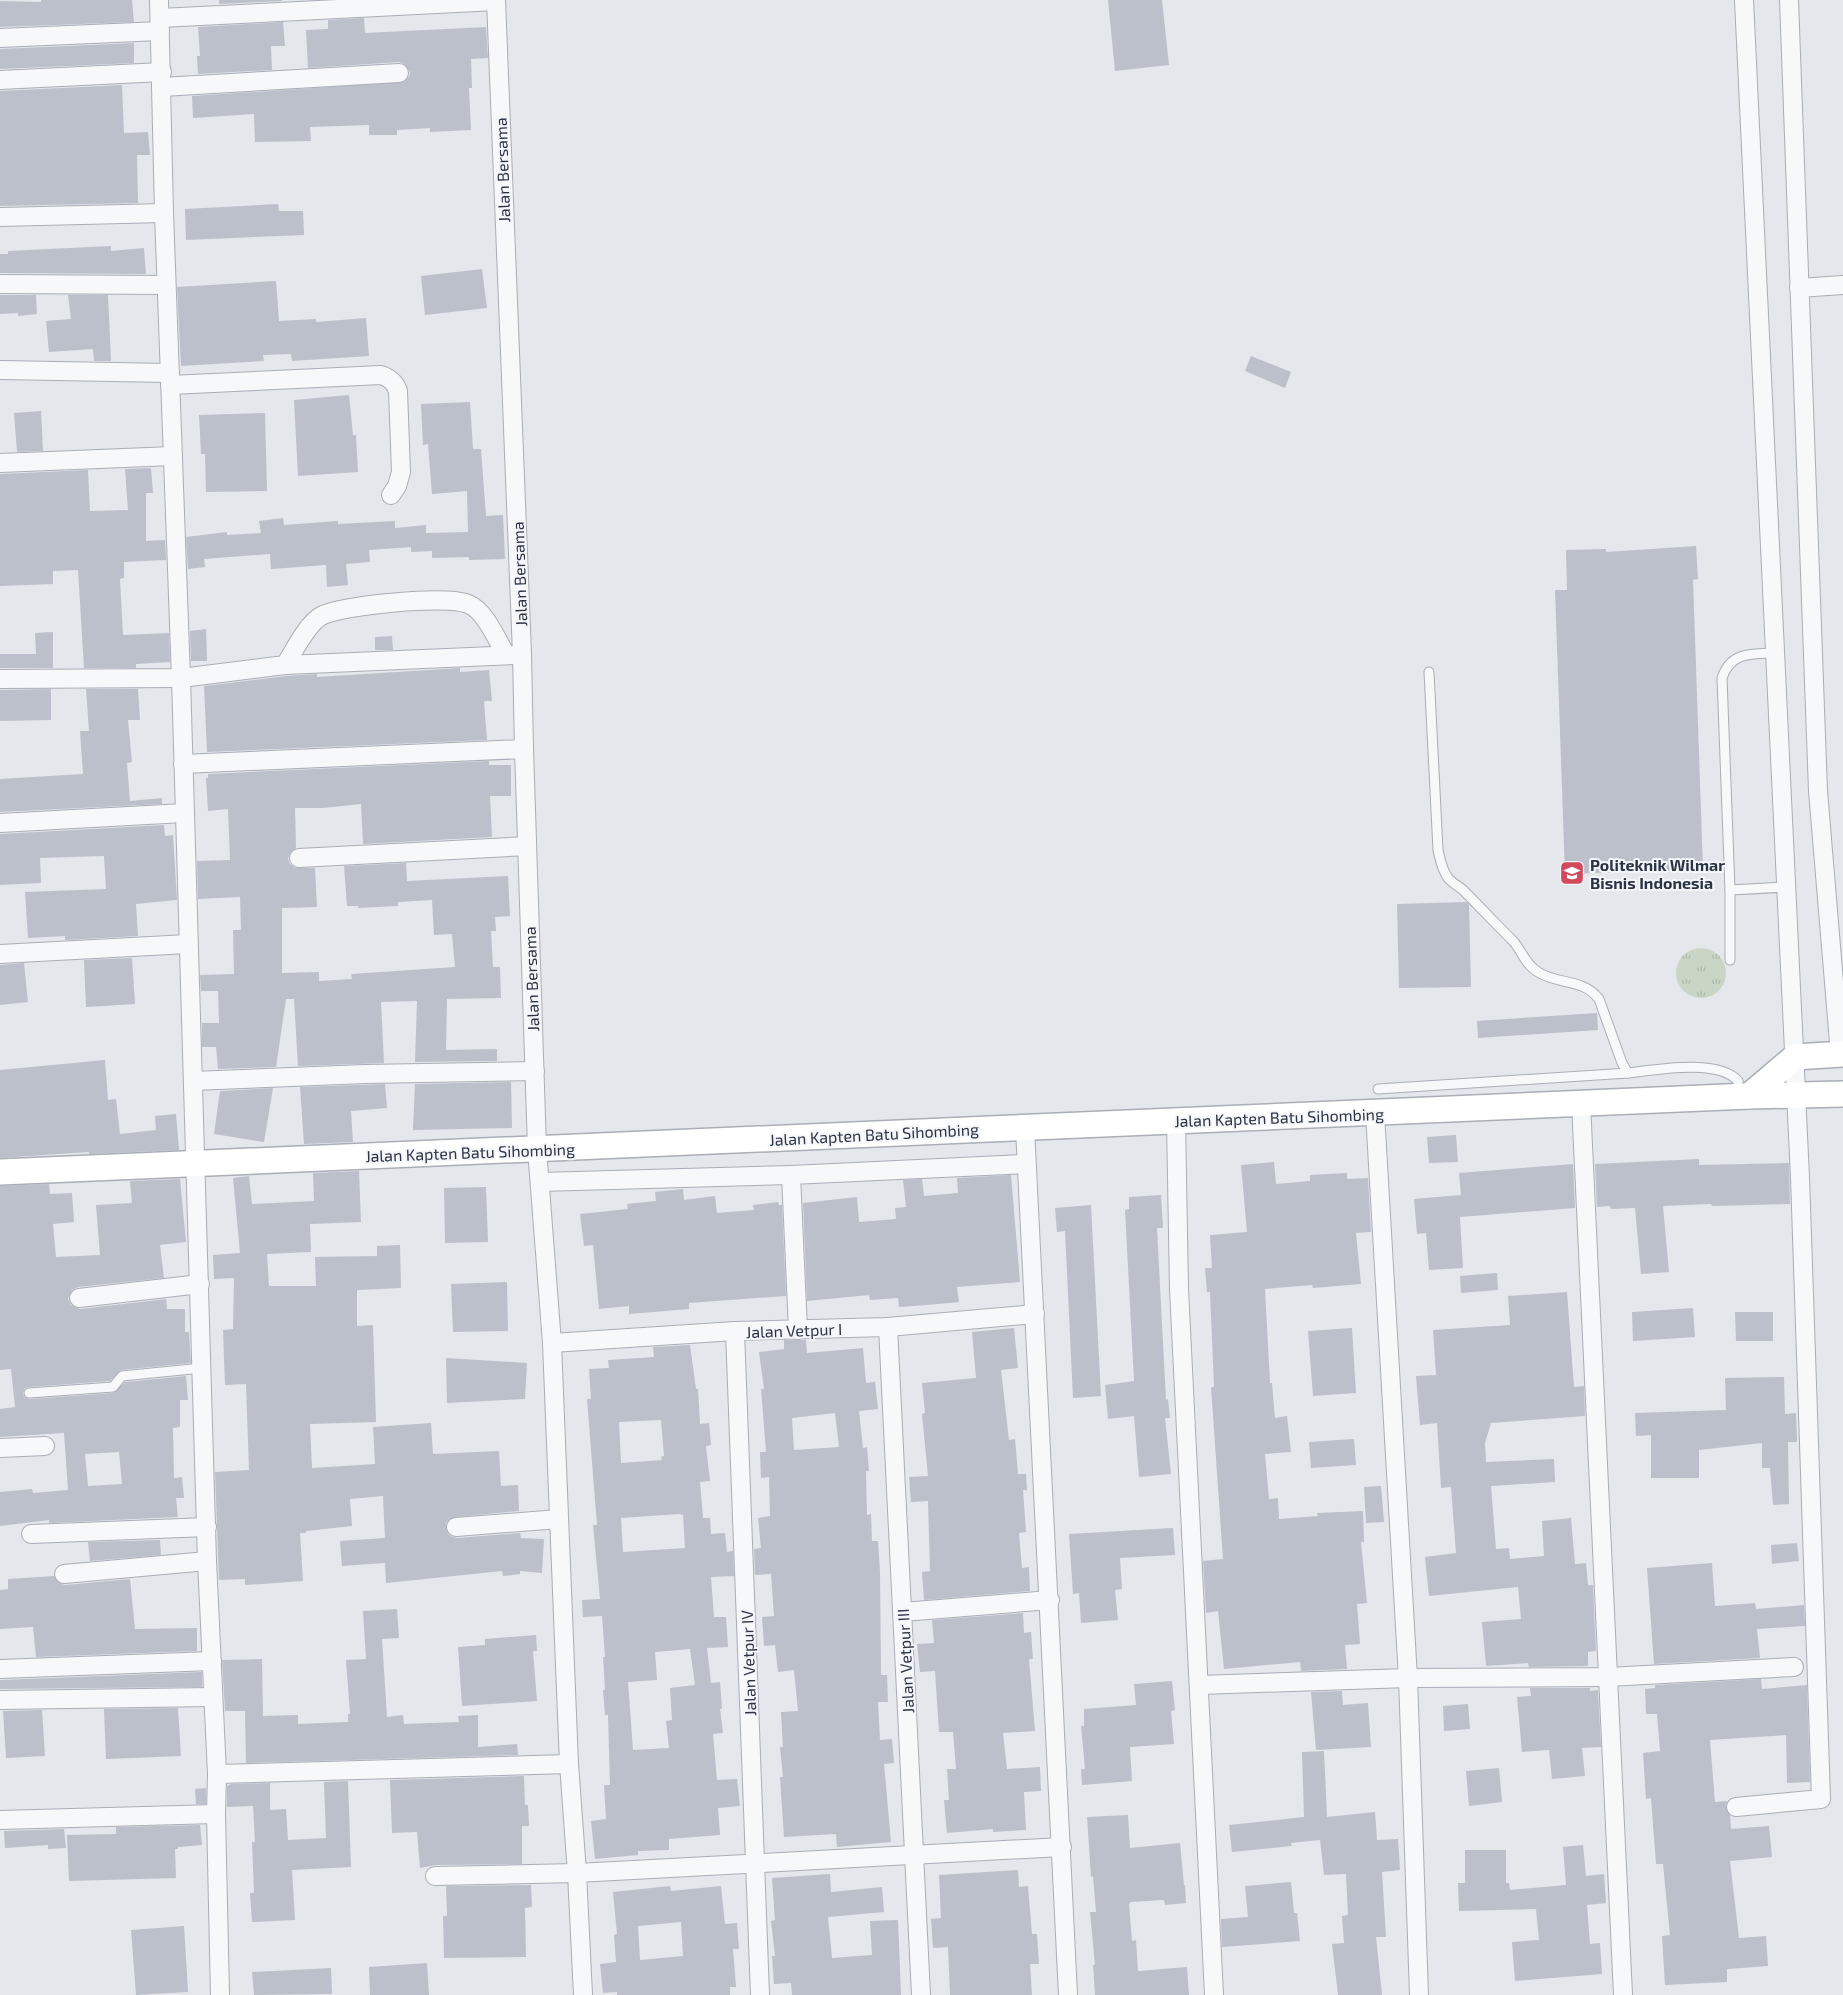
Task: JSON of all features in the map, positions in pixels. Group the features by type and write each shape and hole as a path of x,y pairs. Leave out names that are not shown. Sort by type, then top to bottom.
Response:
{"street":[{"path":"159,0 166,285 181,678 207,1561 217,1774 216,1814 220,1995"},
{"path":"1736,1807 1822,1798 1795,1057 1744,0"},
{"path":"1744,1096 1795,1057 1842,1054 1835,902 1818,782 1789,0"},
{"path":"0,38 496,1"},
{"name":"Jalan Bersama","path":"496,1 514,655 524,749 534,1071 552,1343 570,1764 583,1995"},
{"path":"0,80 162,80 399,73"},
{"path":"0,217 164,213"},
{"path":"0,284 166,285"},
{"path":"1799,288 1843,285"},
{"path":"0,370 170,379 381,375 396,386 398,391 401,472 397,486 391,495"},
{"path":"0,463 173,456"},
{"path":"285,665 308,630 320,617 337,610 387,603 423,601 455,601 469,604 481,612 514,655"},
{"path":"0,679 181,678 285,665 514,655"},
{"path":"183,764 524,749"},
{"path":"0,823 184,813"},
{"path":"299,858 527,846"},
{"path":"0,954 188,944"},
{"path":"193,1081 365,1074 534,1071"},
{"name":"Jalan Kapten Batu Sihombing","path":"0,1172 1176,1121 1377,1101 1581,1103 1843,1094"},
{"path":"1377,1101 1408,1678 1419,1995"},
{"path":"1581,1103 1623,1995"},
{"path":"1176,1121 1179,1289 1214,1995"},
{"path":"1025,1128 1050,1600 1068,1995"},
{"path":"540,1182 791,1175 1026,1164"},
{"path":"791,1175 798,1330"},
{"path":"79,1298 200,1284"},
{"name":"Jalan Vetpur I","path":"552,1343 735,1332 888,1327 1035,1314"},
{"name":"Jalan Vetpur III","path":"888,1327 921,1995"},
{"name":"Jalan Vetpur IV","path":"735,1332 760,1995"},
{"path":"0,1448 44,1446"},
{"path":"456,1527 559,1519"},
{"path":"32,1534 207,1527"},
{"path":"64,1574 207,1561"},
{"path":"903,1612 1050,1600"},
{"path":"0,1669 212,1661"},
{"path":"1199,1685 1408,1678 1608,1677 1794,1667"},
{"path":"0,1700 213,1697"},
{"path":"217,1774 570,1764"},
{"path":"0,1820 216,1814"},
{"path":"435,1876 577,1873 1062,1847"}],"lane":[{"path":"1730,960 1730,890 1722,678 1726,668 1744,654 1776,653"},
{"path":"1429,672 1438,850 1442,868 1449,878 1516,945 1528,963 1538,972 1581,984 1593,991 1598,999 1622,1063 1628,1073"},
{"path":"1730,890 1787,887"},
{"path":"1377,1101 1680,1068 1719,1070 1728,1073 1738,1081 1744,1096"},
{"path":"29,1392 113,1387 122,1376 202,1368"}],"green space":[{"path":"1696,948 1706,948 1719,955 1726,968 1726,978 1719,991 1706,998 1696,998 1687,994 1680,987 1676,978 1676,968 1680,959 1687,952"}],"building":[{"path":"41,0 132,0 134,22 0,27 0,1 41,2"},
{"path":"219,0 282,0 282,1 219,4"},
{"path":"1108,0 1162,0 1169,65 1115,71"},
{"path":"364,18 365,33 486,27 488,58 471,59 472,88 469,88 471,130 430,132 430,128 397,130 397,135 369,135 369,125 310,127 311,141 255,142 254,114 193,118 192,96 404,82 409,77 410,72 404,64 399,62 308,68 306,30 328,29 328,20"},
{"path":"283,22 285,46 271,46 272,70 198,74 197,56 200,56 198,27"},
{"path":"134,43 134,63 0,69 0,49"},
{"path":"122,85 124,133 148,132 150,155 137,155 138,203 0,206 0,91"},
{"path":"278,204 279,211 303,211 304,235 186,240 185,209"},
{"path":"111,246 111,251 144,248 146,274 0,273 0,254 8,254 8,251"},
{"path":"482,269 487,308 425,315 421,276"},
{"path":"276,281 279,321 316,319 316,322 366,318 369,356 292,361 291,354 263,355 264,361 181,366 177,287"},
{"path":"0,295 36,295 37,314 18,316 18,313 0,314"},
{"path":"68,295 108,295 111,361 94,361 93,349 49,352 46,321 71,319"},
{"path":"1251,356 1291,372 1285,388 1245,371"},
{"path":"349,395 353,435 356,435 358,472 298,476 294,400"},
{"path":"470,402 473,449 481,449 486,516 503,515 505,559 469,560 469,557 432,558 432,551 411,552 411,547 369,550 370,562 346,564 348,585 327,587 326,565 271,569 270,554 204,559 205,567 188,569 186,537 227,532 227,535 261,533 259,521 283,518 284,525 338,521 338,524 395,521 395,528 426,525 426,533 468,532 467,491 432,494 428,444 423,445 421,404"},
{"path":"41,411 43,451 17,452 14,413"},
{"path":"265,413 267,491 206,492 205,454 201,454 199,415"},
{"path":"151,468 153,493 146,493 146,541 165,540 166,560 124,562 124,578 120,579 123,635 169,633 170,662 136,664 136,668 84,668 78,570 53,571 53,584 0,586 0,474 88,470 90,511 128,510 125,469"},
{"path":"1696,546 1698,579 1693,580 1703,869 1565,874 1555,590 1567,590 1566,550 1606,549 1606,552"},
{"path":"206,629 207,661 191,661 190,631"},
{"path":"53,632 53,668 0,668 0,654 36,654 35,633"},
{"path":"392,636 393,650 375,650 375,637"},
{"path":"460,668 460,672 489,670 492,701 484,701 487,740 207,752 204,686 286,676 317,674 317,677"},
{"path":"51,689 51,720 0,721 0,690"},
{"path":"86,689 138,689 140,720 128,720 132,762 127,763 130,801 162,798 162,804 0,812 0,779 83,774 80,731 89,731"},
{"path":"489,761 489,765 511,765 511,796 490,796 492,837 363,844 361,804 323,808 295,808 296,848 290,853 288,859 295,868 315,868 317,907 282,908 282,973 319,972 319,981 352,979 351,974 455,967 452,934 434,935 432,900 398,902 398,906 358,908 358,906 347,906 344,866 406,863 407,881 508,876 510,916 495,917 496,931 491,931 493,967 500,967 501,998 447,999 446,1050 497,1049 497,1061 415,1062 417,1001 381,1002 384,1063 298,1066 294,999 286,999 276,1067 218,1069 216,1047 202,1047 202,1023 219,1023 218,991 201,991 200,975 234,974 233,930 241,930 240,897 198,899 197,861 230,860 228,809 208,811 206,778 208,778 208,774"},
{"path":"164,825 165,836 173,835 177,900 136,904 138,936 65,940 65,936 28,938 25,892 106,889 104,856 40,858 41,883 0,885 0,834"},
{"path":"1467,902 1469,905 1471,987 1399,988 1397,904"},
{"path":"132,958 135,1004 86,1007 84,960"},
{"path":"24,963 28,1002 0,1005 0,965"},
{"path":"1597,1013 1598,1030 1478,1038 1477,1021"},
{"path":"105,1060 108,1100 116,1099 120,1134 156,1130 155,1116 176,1114 179,1150 89,1154 89,1152 0,1158 0,1070"},
{"path":"511,1082 512,1128 413,1130 415,1084"},
{"path":"385,1084 387,1108 351,1111 353,1142 304,1144 300,1087"},
{"path":"273,1088 264,1142 214,1134 220,1091"},
{"path":"1456,1135 1458,1162 1429,1163 1427,1137"},
{"path":"1699,1159 1699,1165 1789,1163 1790,1204 1663,1206 1669,1272 1641,1274 1635,1208 1611,1209 1610,1206 1597,1207 1595,1164"},
{"path":"1274,1162 1276,1184 1310,1181 1310,1175 1347,1173 1347,1179 1368,1178 1371,1232 1356,1233 1361,1284 1313,1288 1312,1285 1265,1289 1270,1383 1272,1383 1275,1418 1287,1416 1291,1452 1265,1454 1269,1499 1278,1498 1279,1519 1318,1516 1317,1513 1363,1511 1364,1542 1361,1542 1367,1603 1357,1604 1360,1644 1345,1645 1347,1669 1301,1671 1300,1662 1224,1669 1218,1611 1206,1613 1203,1561 1223,1559 1211,1387 1214,1387 1210,1292 1207,1292 1205,1268 1212,1268 1210,1235 1247,1232 1241,1165"},
{"path":"1573,1164 1575,1208 1460,1217 1463,1268 1429,1270 1426,1233 1417,1234 1414,1199 1461,1195 1459,1173"},
{"path":"359,1171 361,1222 310,1224 311,1252 267,1254 269,1286 316,1286 315,1257 377,1256 377,1246 400,1245 401,1288 357,1290 357,1326 373,1325 376,1422 310,1424 312,1468 375,1464 373,1427 431,1423 433,1454 499,1451 501,1486 518,1485 519,1511 455,1517 446,1523 447,1533 457,1538 520,1533 521,1538 544,1539 542,1573 520,1571 520,1574 503,1576 502,1571 386,1583 385,1563 342,1566 340,1541 385,1538 383,1496 350,1499 352,1526 300,1533 303,1581 245,1585 245,1579 219,1580 215,1472 249,1470 246,1384 225,1385 223,1330 233,1329 234,1278 214,1279 213,1255 240,1253 233,1178 249,1176 252,1204 314,1201 313,1173"},
{"path":"1011,1175 1020,1282 957,1287 959,1302 927,1305 899,1307 898,1298 870,1300 869,1295 807,1301 803,1203 857,1197 859,1222 896,1219 895,1208 906,1207 903,1180 922,1179 924,1196 958,1193 957,1178"},
{"path":"180,1179 186,1242 160,1245 164,1278 78,1287 72,1290 68,1299 71,1305 80,1309 166,1299 167,1309 185,1309 185,1332 189,1332 191,1363 121,1370 110,1381 29,1387 25,1388 23,1393 24,1397 29,1399 113,1393 125,1382 186,1376 188,1400 180,1400 180,1427 173,1428 174,1478 182,1477 184,1498 176,1498 178,1517 49,1523 49,1520 0,1526 0,1492 32,1489 33,1493 68,1490 64,1433 0,1437 0,1409 15,1407 11,1369 0,1370 0,1186 49,1184 50,1194 72,1193 74,1222 53,1224 56,1257 100,1255 96,1205 132,1203 130,1181","holes":["119,1452 122,1484 88,1486 85,1454"]},
{"path":"486,1187 488,1242 445,1243 444,1188"},
{"path":"683,1189 684,1200 715,1196 717,1213 754,1210 753,1205 778,1202 779,1205 782,1205 786,1296 689,1303 689,1309 629,1314 629,1306 599,1309 593,1245 584,1246 580,1214 628,1209 627,1204 656,1201 655,1192"},
{"path":"1161,1195 1163,1228 1157,1228 1166,1400 1168,1399 1170,1418 1165,1418 1171,1474 1139,1477 1134,1416 1108,1419 1105,1385 1134,1381 1125,1210 1129,1209 1129,1197"},
{"path":"1091,1205 1101,1396 1073,1398 1065,1231 1057,1232 1055,1208"},
{"path":"1497,1273 1498,1290 1461,1293 1460,1276"},
{"path":"507,1282 508,1331 453,1332 451,1284"},
{"path":"1567,1292 1574,1387 1584,1386 1585,1416 1491,1423 1485,1443 1486,1462 1554,1459 1555,1482 1491,1486 1496,1549 1509,1548 1510,1559 1544,1556 1542,1521 1571,1518 1575,1564 1586,1563 1588,1585 1593,1585 1596,1651 1588,1652 1588,1666 1529,1667 1528,1663 1486,1666 1482,1622 1521,1619 1518,1587 1429,1596 1425,1557 1456,1553 1451,1487 1441,1488 1437,1423 1420,1425 1416,1376 1436,1375 1433,1330 1510,1325 1508,1296"},
{"path":"1693,1308 1695,1337 1633,1341 1632,1312"},
{"path":"1735,1312 1773,1312 1773,1341 1736,1341"},
{"path":"1014,1328 1018,1368 1001,1370 1009,1440 1015,1439 1018,1474 1026,1474 1027,1490 1023,1490 1026,1532 1019,1533 1022,1568 1029,1567 1030,1591 924,1600 922,1572 930,1571 928,1501 911,1502 909,1477 928,1476 922,1414 925,1413 922,1383 976,1378 972,1332"},
{"path":"1352,1328 1356,1393 1313,1396 1308,1331"},
{"path":"784,1340 806,1340 807,1353 863,1348 866,1383 875,1382 878,1409 859,1411 863,1448 867,1447 869,1471 866,1471 867,1515 871,1514 872,1541 878,1541 881,1675 887,1675 888,1702 878,1702 880,1740 892,1739 894,1763 884,1764 891,1842 837,1847 836,1834 784,1837 780,1777 783,1777 780,1747 783,1747 781,1712 798,1711 794,1670 778,1672 775,1645 764,1646 762,1617 774,1616 771,1574 755,1575 754,1549 761,1548 758,1518 770,1516 769,1477 761,1478 760,1452 766,1452 761,1389 764,1389 759,1352 784,1349","holes":["835,1413 839,1447 794,1450 792,1418"]},
{"path":"690,1345 696,1389 698,1389 700,1424 709,1423 711,1445 706,1446 710,1481 700,1482 703,1518 710,1518 711,1534 725,1533 727,1552 733,1551 734,1576 711,1577 714,1617 726,1617 728,1647 707,1648 711,1683 720,1682 722,1709 720,1709 723,1733 713,1734 717,1780 737,1779 740,1806 718,1808 720,1835 669,1839 669,1850 638,1851 638,1855 595,1859 591,1821 606,1819 604,1785 610,1785 608,1715 605,1715 603,1690 605,1690 603,1657 605,1657 602,1616 583,1617 582,1600 600,1599 593,1525 597,1525 587,1399 591,1399 589,1369 609,1368 608,1360 654,1357 653,1347","holes":["661,1420 664,1456 661,1457 662,1460 621,1463 619,1422","683,1515 685,1548 623,1552 621,1518","690,1649 695,1685 670,1688 672,1720 666,1721 669,1748 633,1750 628,1682 657,1680 655,1652"]},
{"path":"446,1358 527,1363 525,1399 447,1403"},
{"path":"1784,1377 1785,1414 1796,1413 1797,1442 1788,1442 1789,1504 1773,1505 1770,1468 1762,1468 1762,1443 1699,1450 1699,1478 1651,1478 1651,1435 1636,1436 1635,1413 1726,1410 1725,1378"},
{"path":"1354,1439 1356,1465 1311,1468 1309,1442"},
{"path":"1381,1486 1384,1522 1366,1523 1364,1487"},
{"path":"1173,1528 1175,1555 1120,1558 1122,1589 1115,1590 1118,1620 1081,1623 1079,1593 1073,1594 1069,1534"},
{"path":"160,1540 161,1555 90,1561 88,1542"},
{"path":"1797,1543 1799,1561 1772,1564 1771,1545"},
{"path":"1712,1563 1715,1606 1755,1603 1756,1609 1804,1605 1805,1626 1757,1629 1760,1658 1654,1664 1647,1568"},
{"path":"54,1576 59,1583 65,1585 130,1579 135,1629 197,1628 197,1651 36,1657 33,1627 0,1629 0,1590 8,1589 8,1579"},
{"path":"397,1609 399,1638 382,1639 387,1717 403,1715 404,1724 459,1722 458,1716 478,1715 478,1747 517,1744 518,1755 246,1763 245,1711 225,1711 222,1660 262,1659 263,1716 298,1715 298,1724 348,1722 348,1714 350,1714 346,1660 366,1659 363,1611"},
{"path":"1023,1613 1024,1633 1031,1632 1033,1659 1029,1659 1035,1731 1003,1733 1007,1769 1040,1767 1041,1791 1024,1792 1026,1830 993,1832 993,1829 947,1833 944,1800 949,1800 947,1769 956,1769 953,1732 939,1732 935,1671 920,1672 917,1644 934,1643 932,1620"},
{"path":"536,1635 537,1651 533,1651 537,1701 462,1706 458,1647 485,1645 485,1639"},
{"path":"202,1672 202,1687 0,1689 0,1680"},
{"path":"1761,1679 1762,1689 1807,1685 1810,1782 1787,1783 1786,1735 1710,1740 1715,1802 1727,1801 1726,1808 1730,1815 1731,1829 1769,1826 1772,1857 1730,1861 1739,1938 1766,1936 1768,1966 1727,1969 1727,1982 1665,1985 1662,1936 1670,1935 1663,1864 1656,1864 1651,1798 1646,1799 1643,1753 1660,1751 1657,1714 1646,1714 1645,1689 1655,1688 1655,1685"},
{"path":"1172,1681 1175,1710 1171,1711 1174,1744 1130,1747 1132,1781 1082,1785 1081,1769 1085,1769 1081,1726 1084,1726 1084,1709 1136,1705 1134,1684"},
{"path":"1530,1688 1590,1688 1590,1691 1598,1690 1601,1747 1582,1748 1585,1776 1552,1779 1549,1750 1522,1752 1517,1697 1531,1696"},
{"path":"1342,1691 1343,1705 1368,1703 1371,1747 1316,1750 1311,1692"},
{"path":"1468,1704 1470,1729 1444,1731 1443,1706"},
{"path":"178,1708 181,1756 106,1759 104,1709"},
{"path":"42,1710 45,1756 6,1758 3,1711"},
{"path":"1324,1751 1327,1817 1375,1812 1377,1840 1398,1839 1400,1870 1382,1872 1386,1937 1376,1937 1382,1995 1338,1995 1332,1944 1344,1943 1342,1916 1348,1915 1346,1874 1324,1875 1320,1840 1291,1843 1292,1846 1232,1852 1229,1825 1304,1817 1302,1752"},
{"path":"1499,1768 1502,1802 1469,1806 1466,1771"},
{"path":"524,1776 525,1805 528,1805 529,1826 522,1826 522,1864 435,1865 420,1868 417,1832 392,1833 390,1780"},
{"path":"348,1781 351,1867 292,1870 295,1920 252,1922 250,1893 254,1893 252,1842 255,1842 253,1806 227,1807 227,1786 231,1784 270,1783 270,1810 286,1809 288,1840 326,1838 324,1782"},
{"path":"206,1788 206,1804 196,1804 195,1789"},
{"path":"1128,1815 1130,1848 1180,1843 1185,1885 1186,1903 1165,1905 1164,1900 1131,1902 1129,1904 1132,1941 1136,1940 1138,1971 1187,1967 1189,1995 1095,1995 1093,1965 1095,1965 1090,1912 1096,1912 1093,1876 1091,1877 1087,1817"},
{"path":"200,1825 202,1845 178,1847 178,1849 175,1849 176,1878 69,1881 67,1835 116,1834 116,1827"},
{"path":"64,1829 66,1848 48,1849 48,1845 5,1848 4,1831"},
{"path":"1583,1845 1586,1876 1604,1874 1606,1903 1587,1905 1590,1944 1600,1943 1602,1974 1515,1981 1512,1942 1539,1940 1536,1909 1459,1911 1458,1883 1465,1883 1465,1850 1506,1850 1506,1883 1509,1883 1510,1890 1566,1885 1563,1847"},
{"path":"1018,1870 1019,1887 1028,1886 1032,1934 1037,1934 1039,1964 1030,1964 1032,1995 950,1995 948,1947 933,1948 931,1919 941,1918 939,1875"},
{"path":"830,1874 831,1892 882,1887 884,1912 828,1917 832,1958 872,1955 870,1921 898,1920 901,1995 792,1995 791,1983 774,1984 772,1956 775,1956 771,1921 775,1920 772,1878"},
{"path":"1291,1882 1294,1913 1297,1913 1300,1941 1222,1947 1221,1919 1248,1917 1245,1886"},
{"path":"531,1885 532,1907 525,1908 526,1957 444,1958 443,1916 447,1916 446,1886"},
{"path":"670,1886 671,1891 721,1886 725,1924 737,1923 739,1949 733,1949 736,1987 730,1987 730,1995 617,1995 617,1992 603,1993 600,1964 616,1962 614,1935 617,1934 613,1892","holes":["681,1922 683,1956 640,1960 638,1926"]},
{"path":"184,1926 188,1992 136,1995 131,1930"},
{"path":"427,1963 429,1995 370,1995 369,1967"},
{"path":"331,1968 332,1994 254,1995 252,1972"}],"place":[{"name":"Politeknik Wilmar Bisnis Indonesia","path":"1572,873"}]}
